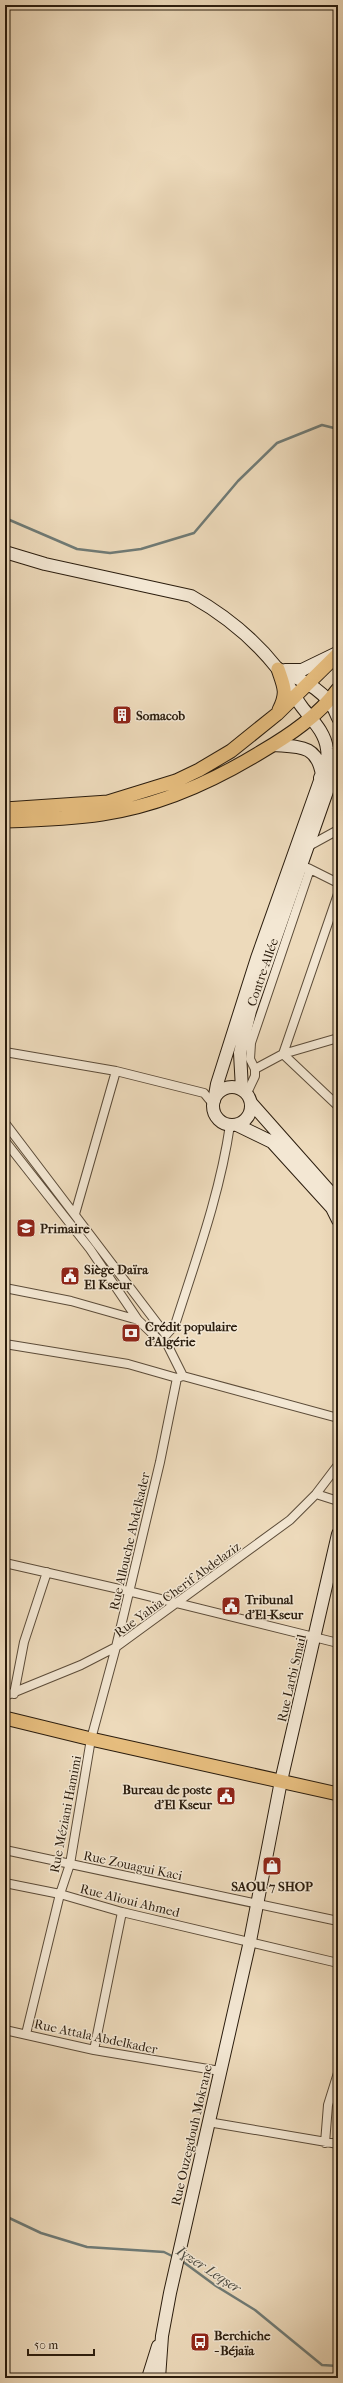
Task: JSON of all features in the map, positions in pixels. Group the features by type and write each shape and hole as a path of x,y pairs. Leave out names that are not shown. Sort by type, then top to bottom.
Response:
{"main road":[{"path":"5,552 45,564 191,596 233,624 278,669 295,697 319,728 328,750 328,759 257,958 217,1084 214,1102 215,1114 219,1120 272,1142 332,1208 338,1220"},
{"path":"278,669 302,670 338,653"},
{"path":"5,809 108,802 176,781 231,751 277,714 310,683 338,653"},
{"path":"278,669 310,683 329,701 338,718"},
{"path":"277,714 285,699 286,691 278,669"},
{"path":"5,821 102,814 160,800 231,770 273,745 311,719 329,701 338,689"},
{"path":"273,745 303,748 310,752 320,764 320,778"},
{"path":"233,1125 248,1117 247,1095 240,1053 250,1010 305,867 306,848 338,760"},
{"path":"214,1102 220,1091 225,1088 236,1086 247,1095 338,1201"},
{"name":"Rue Larbi Smail","path":"256,1902 281,1781 338,1534"},
{"path":"5,1718 91,1739 338,1794"},
{"name":"Rue Ouzegdouh Mokrane","path":"159,2378 162,2336 170,2293 250,1941 256,1902"},
{"name":"Rue Ouzegdouh Mokrane","path":"148,2378 162,2336"}],"street":[{"path":"306,848 338,830"},
{"path":"305,867 338,883"},
{"name":"Contre-Allée","path":"247,1095 255,1076 255,1069 250,1059 251,1043 305,867"},
{"path":"283,1054 338,894"},
{"path":"255,1069 283,1054 338,1038"},
{"path":"5,1052 116,1071 204,1093 214,1102"},
{"path":"283,1054 338,1106"},
{"path":"75,1214 116,1071"},
{"path":"5,1123 170,1339 164,1343"},
{"path":"166,1335 175,1325 205,1233 233,1125"},
{"path":"5,1142 90,1249 138,1320 164,1343 180,1377"},
{"path":"5,1288 71,1301 138,1320"},
{"path":"5,1344 128,1364 338,1418"},
{"name":"Rue Allouche Abdelkader","path":"91,1739 116,1647 128,1591 180,1377"},
{"name":"Rue Yahia Cherif Abdelaziz","path":"5,1696 14,1694 116,1647 290,1520 316,1494 338,1466"},
{"path":"316,1494 338,1501"},
{"path":"5,1563 128,1591 338,1643"},
{"path":"14,1694 24,1642 47,1572"},
{"name":"Rue Méziani Hamimi","path":"26,2034 60,1894 70,1864 91,1739"},
{"name":"Rue Zouagui Kaci","path":"5,1850 256,1902 338,1921"},
{"name":"Rue Alioui Ahmed","path":"5,1883 60,1894 122,1912 338,1963"},
{"path":"94,2050 122,1912"},
{"name":"Rue Attala Abdelkader","path":"5,2030 94,2050 220,2071"},
{"path":"325,2143 328,2105 338,2072"},
{"path":"208,2122 338,2144"}],"waterway":[{"path":"5,518 77,549 110,553 141,549 194,533 238,481 277,443 322,425 338,429"},
{"name":"Iɣzer Leqṣer","path":"5,2216 41,2233 87,2247 164,2252 174,2257"},
{"name":"Iɣzer Leqṣer","path":"182,2261 216,2286 255,2310 322,2365 338,2366"}],"place":[{"name":"Somacob","path":"122,715"},
{"name":"Primaire","path":"26,1228"},
{"name":"Siège Daïra El Kseur","path":"70,1276"},
{"name":"Crédit populaire d'Algérie","path":"131,1333"},
{"name":"Tribunal d'El-Kseur","path":"231,1606"},
{"name":"Bureau de poste d'El Kseur","path":"226,1796"},
{"name":"SAOU 7 SHOP","path":"272,1866"},
{"name":"Berchiche - Béjaïa","path":"200,2342"}]}
